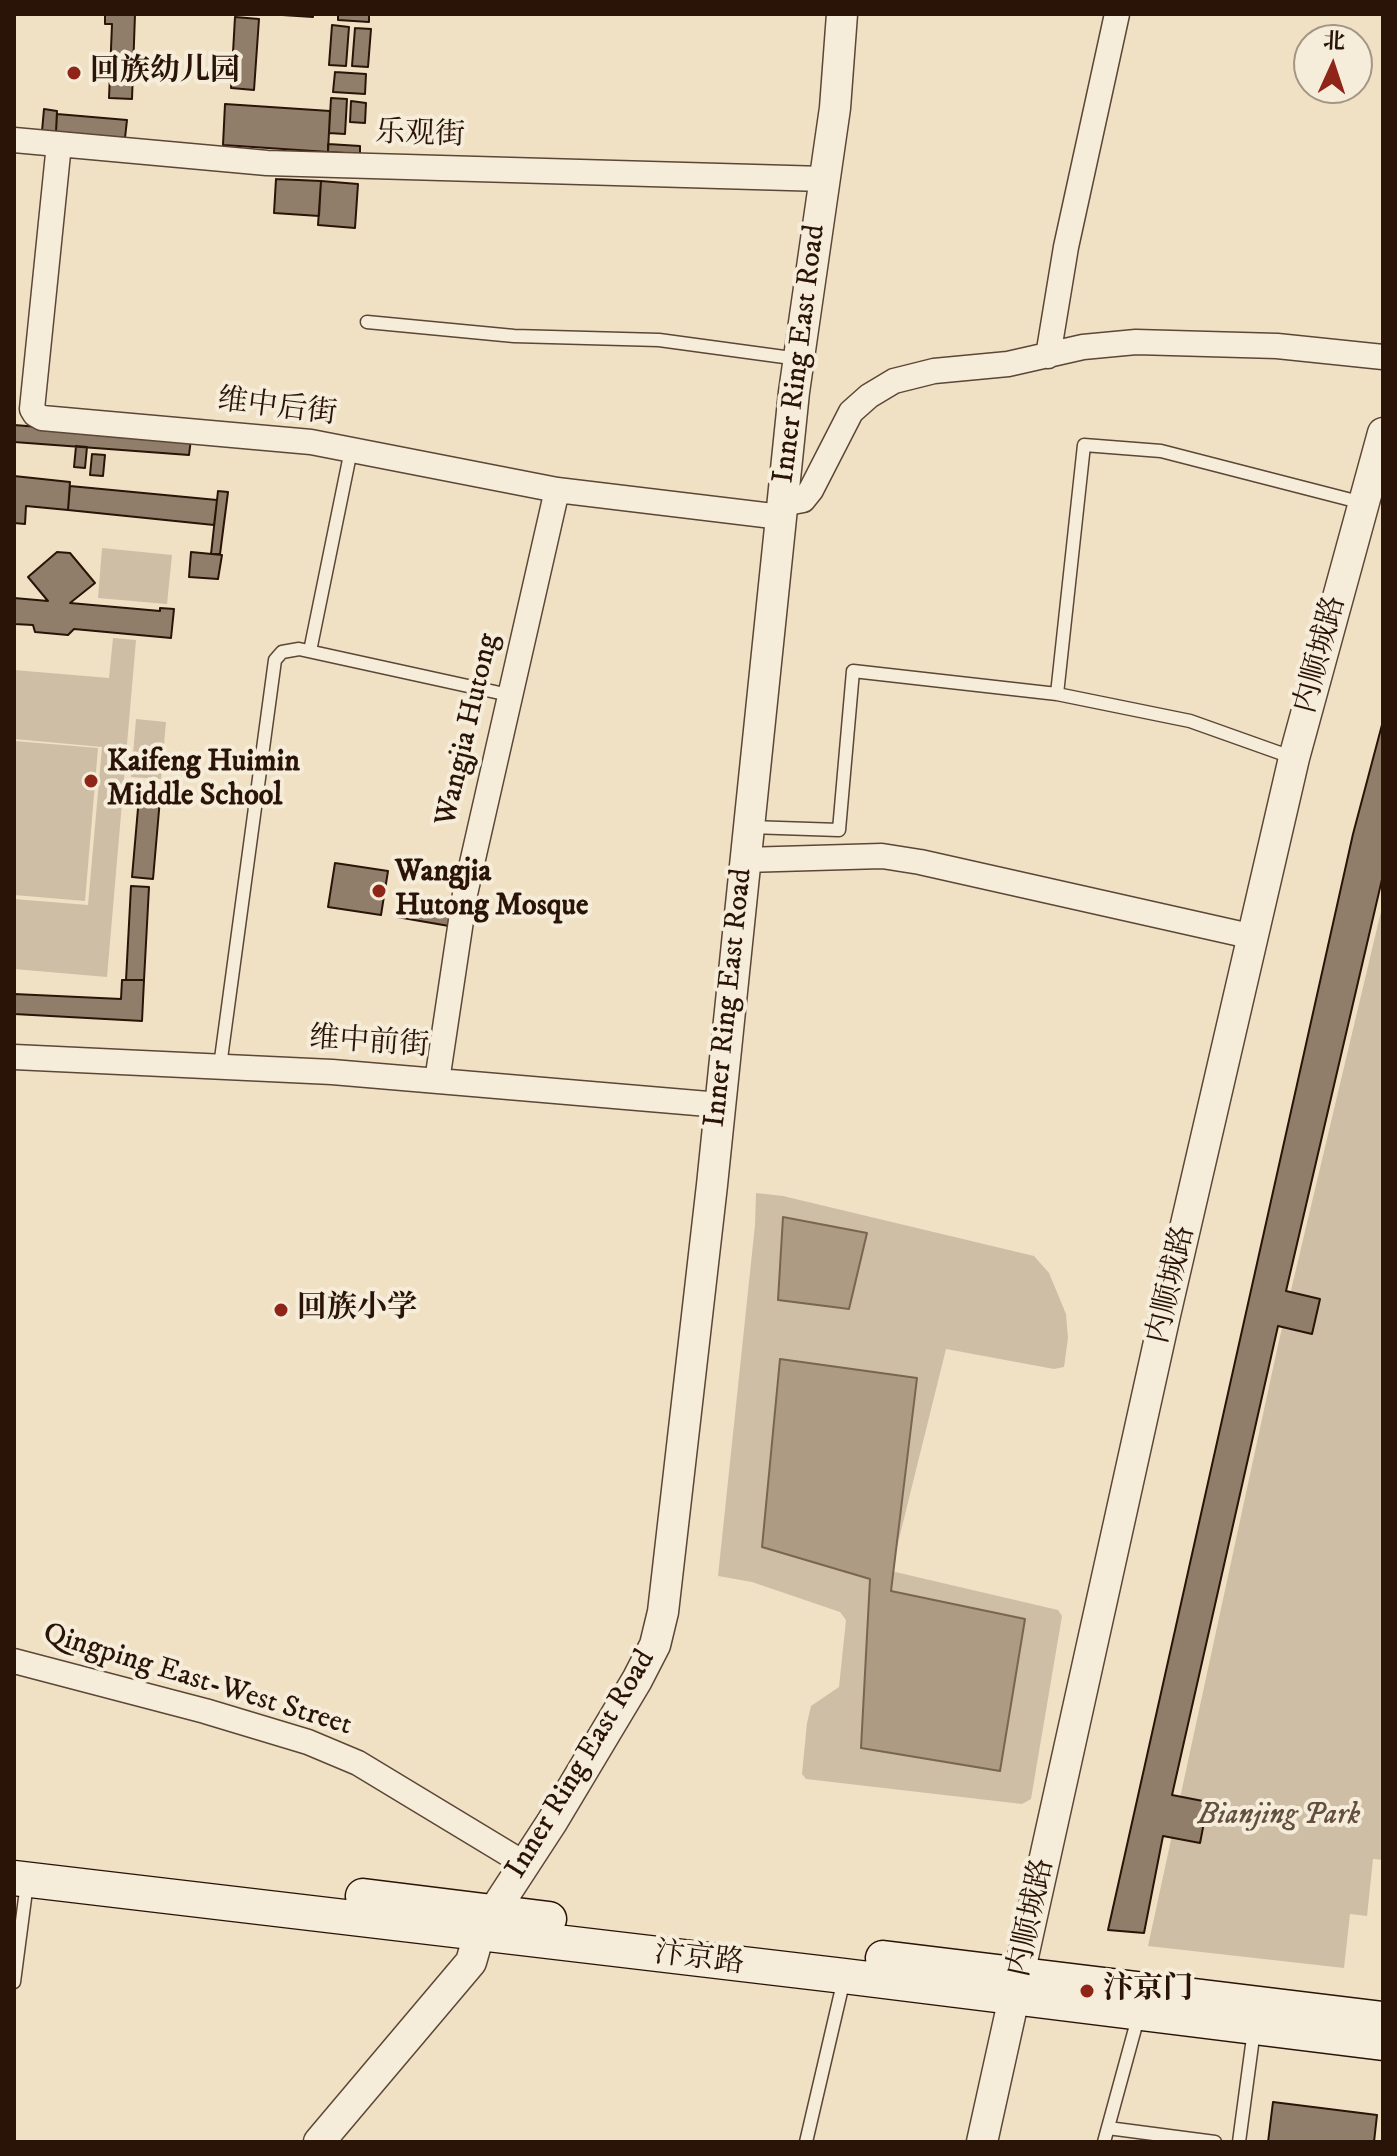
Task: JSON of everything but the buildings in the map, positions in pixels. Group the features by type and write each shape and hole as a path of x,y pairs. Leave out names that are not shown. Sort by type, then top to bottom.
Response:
{"main road":[{"name":"汴京路","path":"18,1871 1018,1986 1383,2019"},
{"name":"汴京路","path":"486,1923 844,1976 1018,1986 1139,2014 1383,2043"}],"street":[{"name":"Inner Ring East Road","path":"296,2142 449,1960 486,1923 552,1822 655,1645 672,1550 782,510 799,359 835,108 842,14"},
{"path":"1048,356 1066,247 1117,14"},
{"name":"乐观街","path":"14,140 267,163 824,179"},
{"name":"维中后街","path":"59,144 32,409 42,418 311,442 557,490 782,510"},
{"path":"782,510 803,500 811,490 851,412 869,396 894,381 934,371 1008,364 1083,347 1136,342 1277,346 1383,357"},
{"name":"内顺城路","path":"982,2142 1169,1300 1294,758 1383,433"},
{"name":"Wangjia Hutong","path":"437,1081 465,894 557,490"},
{"path":"744,860 882,856 1254,937"},
{"name":"维中前街","path":"14,1057 220,1066 720,1105"},
{"name":"Qingping East-West Street","path":"14,1661 205,1711 320,1747 358,1763 525,1864"},
{"name":"Inner Ring East Road","path":"319,2142 471,1962 486,1923"}],"lane":[{"path":"367,322 514,336 659,340 799,359"},
{"path":"1057,694 1084,445 1161,451 1363,503"},
{"path":"310,651 351,450"},
{"path":"220,1066 275,660 291,648 509,695"},
{"path":"747,827 839,830 853,671 1057,694 1190,721 1294,758"},
{"path":"14,1982 18,1871"},
{"path":"806,2142 844,1976"},
{"path":"1104,2142 1139,2014"},
{"path":"1239,2142 1254,2027"},
{"path":"1108,2128 1215,2142"}],"green space":[{"path":"102,548 172,555 167,604 98,598"},
{"path":"113,638 136,640 107,977 14,969 14,899 88,905 102,747 14,739 14,670 109,678"},
{"path":"136,719 166,722 161,779 131,777"},
{"path":"15,741 98,748 85,901 14,895"},
{"name":"Bianjing Park","path":"1383,903 1383,1860 1373,1859 1367,1916 1350,1914 1344,1968 1148,1946 1278,1345"},
{"path":"756,1193 783,1196 1034,1256 1049,1273 1066,1314 1068,1338 1064,1367 1054,1369 946,1349 891,1571 1058,1610 1062,1616 1031,1799 1022,1804 806,1779 802,1774 811,1706 839,1687 846,1620 840,1612 752,1582 718,1576"}],"shaded area":[{"path":"783,1217 867,1233 849,1309 778,1300"},
{"path":"780,1359 917,1378 891,1591 1025,1619 1000,1771 861,1748 870,1579 762,1547"}],"place":[{"name":"回族幼儿园","path":"74,73"},
{"name":"Kaifeng Huimin Middle School","path":"91,781"},
{"name":"Wangjia Hutong Mosque","path":"379,891"},
{"name":"回族小学","path":"281,1310"},
{"name":"汴京门","path":"1087,1991"}]}
